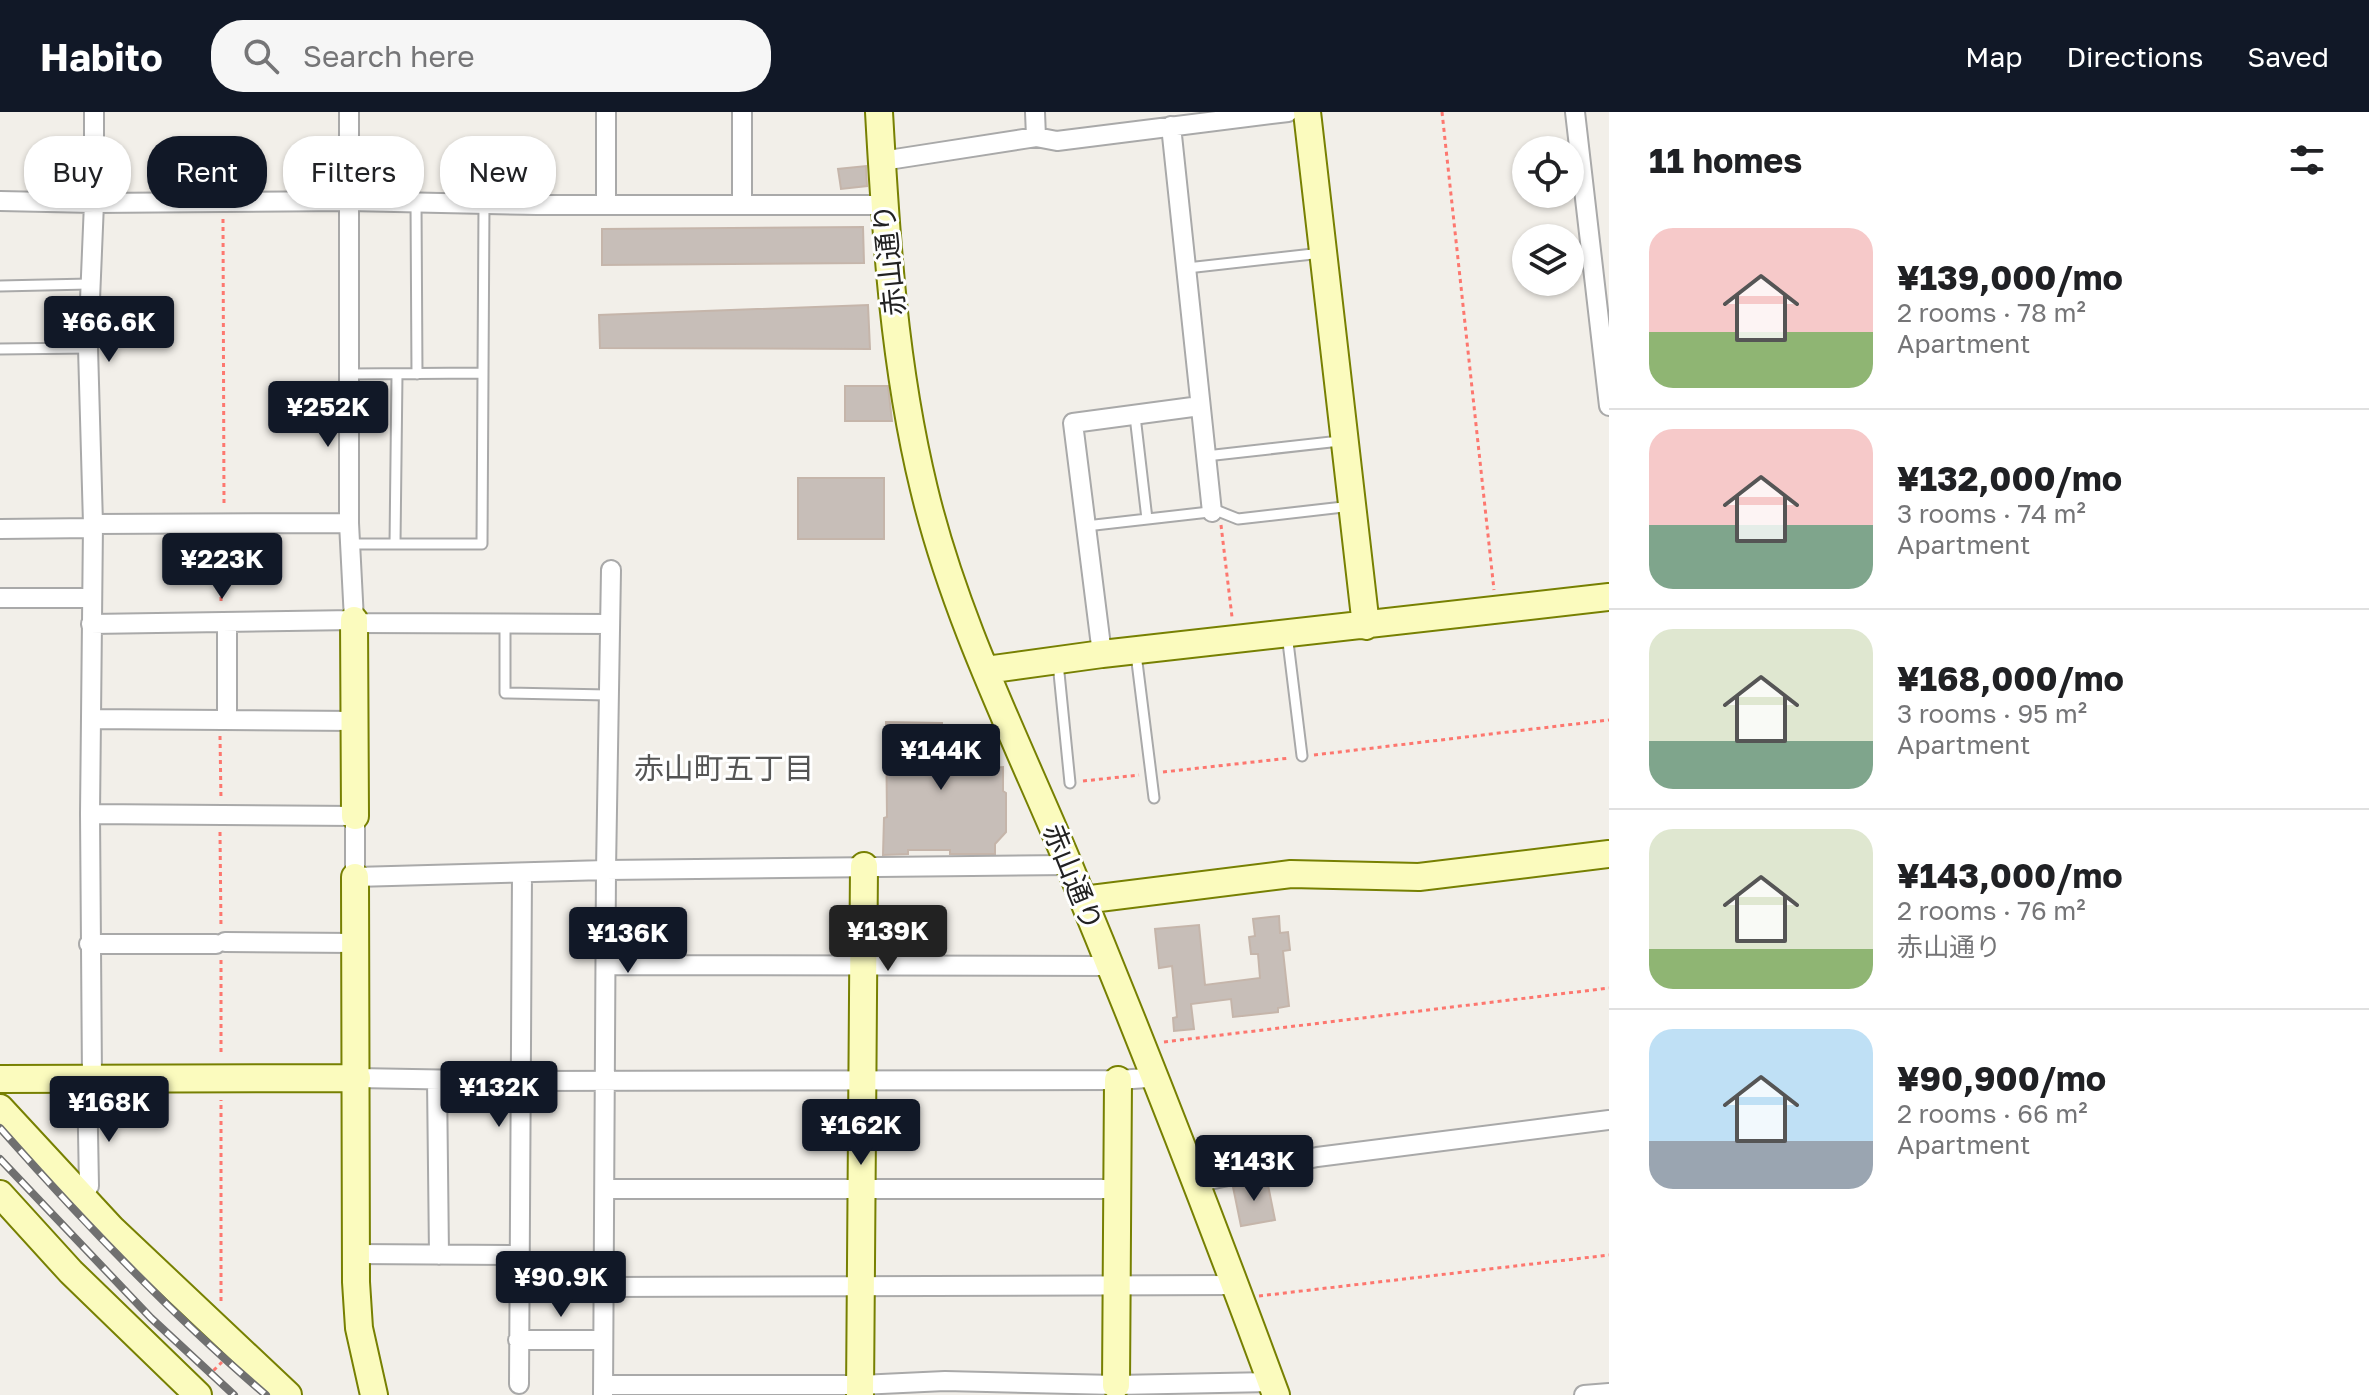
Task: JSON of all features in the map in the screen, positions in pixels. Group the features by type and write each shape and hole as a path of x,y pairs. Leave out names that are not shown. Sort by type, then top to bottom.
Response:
{"street":[{"path":"94,112 94,136"},
{"path":"349,112 349,136"},
{"path":"606,112 606,204"},
{"path":"742,112 742,205"},
{"name":"赤山通り","path":"879,112 883,205 900,361 924,490 942,553 986,670 1155,1075 1273,1389"},
{"path":"1035,112 1036,137"},
{"path":"882,161 1036,137 1057,141 1288,112"},
{"path":"1307,112 1366,626"},
{"path":"1575,112 1609,406"},
{"path":"1171,126 1200,406 1216,512"},
{"path":"0,201 24,202"},
{"path":"556,204 883,205"},
{"path":"82,1197 89,1186 93,526 88,348 94,208"},
{"path":"349,208 349,523 356,721 356,1254 359,1328 374,1395"},
{"path":"1102,654 1073,423 1200,406"},
{"path":"0,529 349,523"},
{"path":"611,570 603,1390 860,1390 945,1381 1116,1390 1273,1389"},
{"path":"986,670 1609,597"},
{"path":"0,598 92,598"},
{"path":"224,622 224,720"},
{"path":"91,624 610,624"},
{"path":"91,719 356,721"},
{"path":"90,814 355,816"},
{"path":"1083,900 1291,874 1419,877 1609,854"},
{"path":"355,877 606,870 1069,865"},
{"path":"860,1390 864,866"},
{"path":"519,1384 522,873"},
{"path":"89,944 355,943"},
{"path":"607,965 1110,966"},
{"path":"0,1079 90,1079 221,1086 357,1078 520,1081 1118,1080 1155,1075"},
{"path":"437,1080 439,1255"},
{"path":"1116,1390 1118,1080"},
{"path":"0,1108 112,1229 288,1395"},
{"path":"1195,1183 1317,1157 1609,1120"},
{"path":"605,1189 1118,1189"},
{"path":"0,1194 71,1272 196,1393"},
{"path":"356,1254 518,1255"},
{"path":"604,1287 1115,1285 1236,1292"},
{"path":"518,1340 603,1340"},
{"path":"1584,1395 1609,1393"}],"lane":[{"path":"416,208 417,374"},
{"path":"350,544 482,544 484,208"},
{"path":"1187,268 1322,253"},
{"path":"0,286 89,284"},
{"path":"0,349 88,348"},
{"path":"349,374 483,373"},
{"path":"395,544 397,374"},
{"path":"1135,416 1147,519"},
{"path":"1206,456 1344,440"},
{"path":"1086,526 1216,512 1238,519 1352,506"},
{"path":"505,624 505,693 608,695"},
{"path":"1287,634 1302,756"},
{"path":"1136,651 1154,798"},
{"path":"1057,660 1070,783"}],"path":[{"path":"1442,112 1495,595"},
{"path":"223,208 224,622"},
{"path":"1216,512 1235,640"},
{"path":"196,1393 228,1340 221,1086 220,815 224,720"},
{"path":"1070,783 1609,720"},
{"path":"1157,1044 1609,988"},
{"path":"1236,1292 1609,1255"}],"building":[{"path":"866,166 867,186 841,189 838,169"},
{"path":"863,227 864,263 602,265 602,229"},
{"path":"868,305 870,349 600,348 599,315"},
{"path":"845,386 888,386 892,421 845,421"},
{"path":"798,478 884,478 884,539 798,539"},
{"path":"886,722 942,723 942,735 989,739 989,768 1003,767 1003,791 1006,793 1006,832 995,844 995,854 908,850 908,854 883,855 884,818 887,817"},
{"path":"1279,916 1280,933 1288,932 1290,950 1283,951 1289,1006 1278,1008 1278,1012 1233,1017 1231,999 1191,1004 1194,1029 1174,1031 1173,1018 1177,1017 1172,966 1159,968 1155,929 1199,925 1205,985 1260,978 1258,954 1251,954 1249,937 1255,936 1253,919"},
{"path":"1267,1180 1275,1220 1241,1226 1233,1187"}],"railway":[{"path":"0,1128 128,1266 266,1395"},
{"path":"0,1159 151,1318 234,1395"}],"district":[{"name":"赤山町五丁目","path":"724,769"}]}
